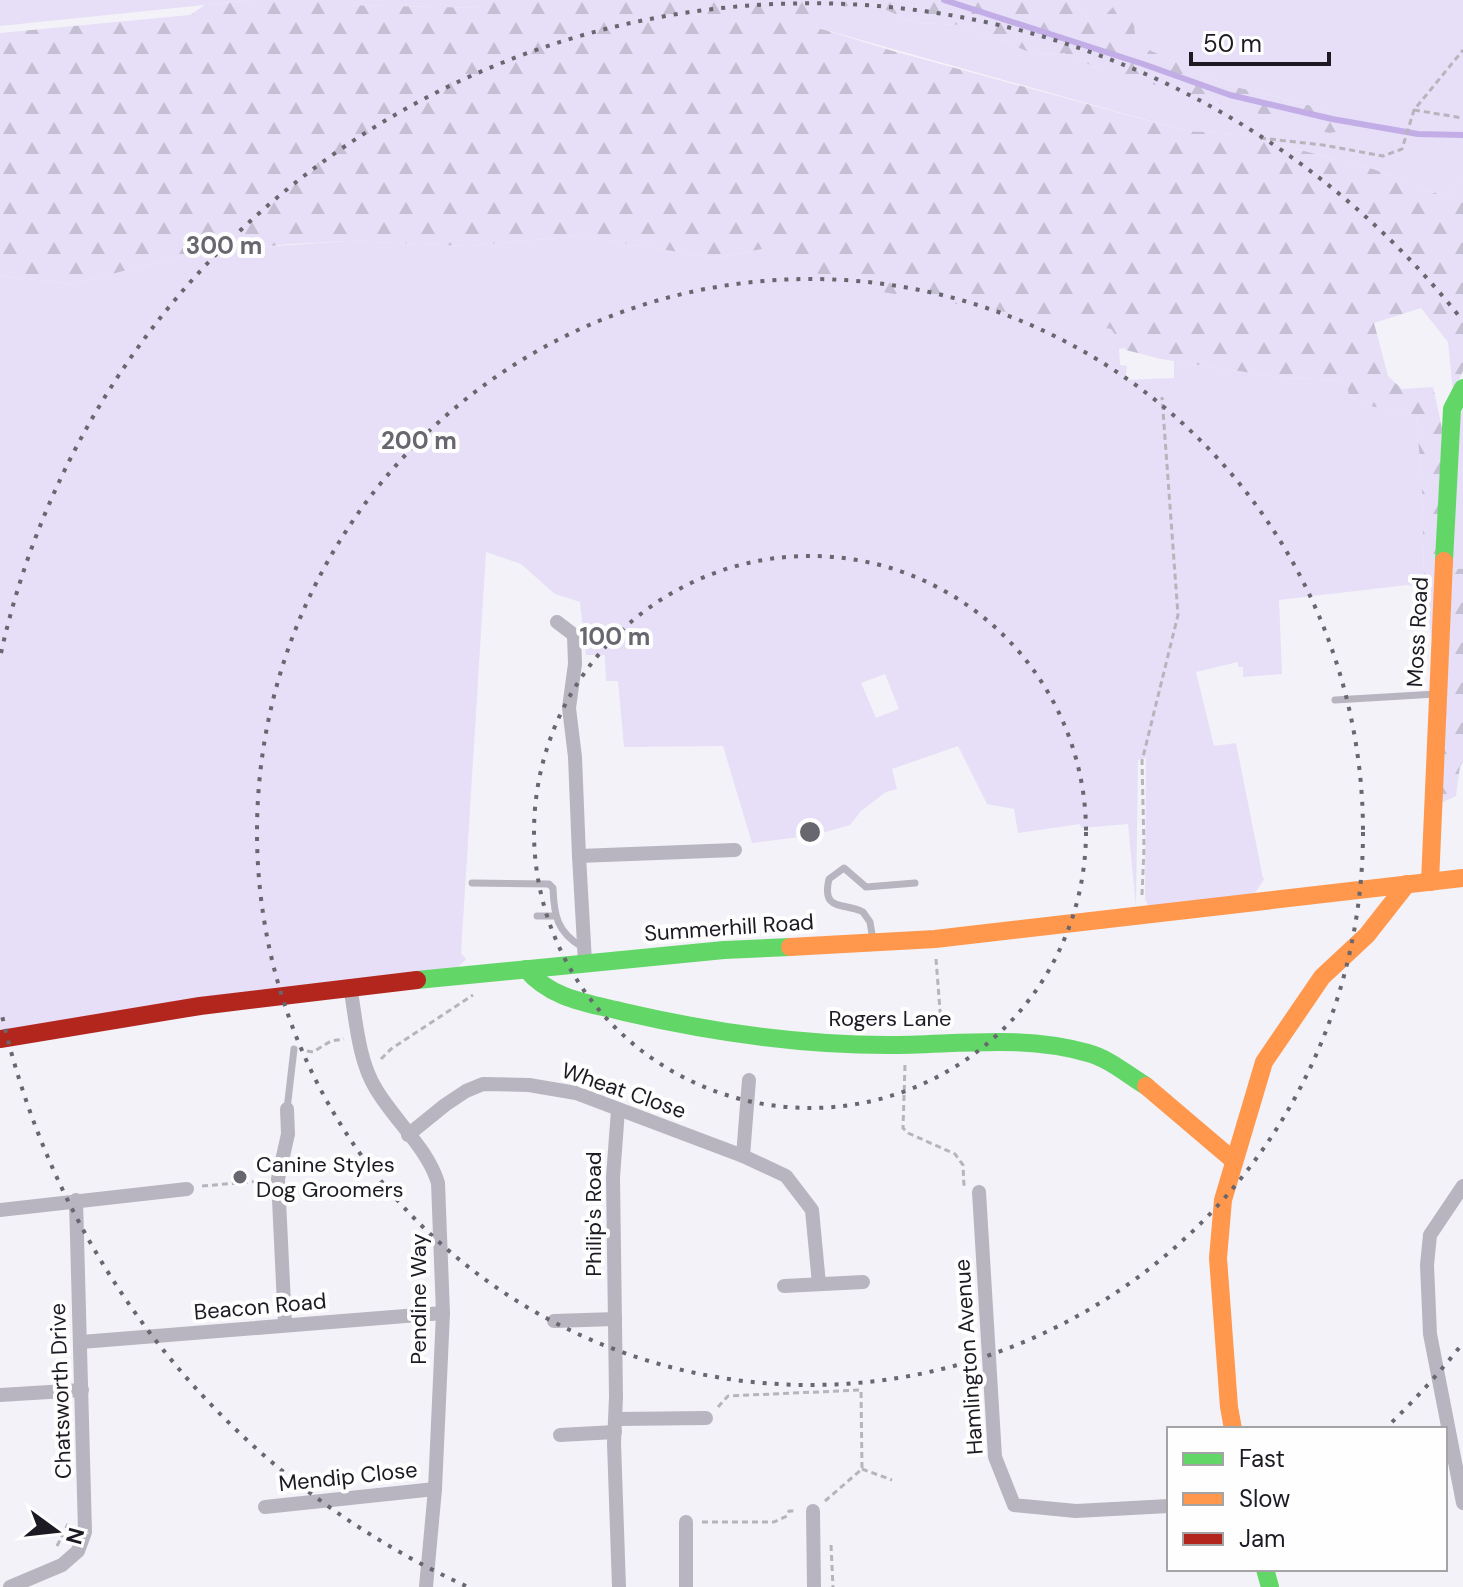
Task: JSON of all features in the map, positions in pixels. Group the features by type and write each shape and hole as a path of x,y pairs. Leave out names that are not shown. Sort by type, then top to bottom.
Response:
{"street":[{"name":"Moss Road","path":"1430,882 1449,441 1452,409 1463,388"},
{"path":"557,622 574,635 575,664 569,708 575,757 585,955"},
{"path":"579,856 735,850"},
{"name":"Summerhill Road","path":"0,1039 200,1006 350,986 526,969 585,955 935,939 1463,878"},
{"path":"1233,1427 1218,1258 1223,1200 1264,1062 1322,977 1367,935 1407,884"},
{"name":"Rogers Lane","path":"526,969 549,991 564,998 671,1023 803,1042 1034,1043 1091,1053 1156,1092 1233,1160"},
{"name":"Pendine Way","path":"350,986 374,1087 433,1164 438,1183 443,1313 435,1489 426,1587"},
{"path":"743,1156 749,1080"},
{"name":"Wheat Close","path":"408,1135 445,1105 483,1084 552,1088 576,1093 743,1156 786,1176 812,1210 819,1284"},
{"path":"285,1325 278,1179 288,1134 287,1109"},
{"name":"Philip's Road","path":"618,1110 613,1177 619,1587"},
{"path":"1446,1427 1430,1334 1427,1265 1430,1235 1463,1186"},
{"path":"0,1210 187,1189"},
{"name":"Hamlington Avenue","path":"979,1192 995,1457 1014,1505 1076,1511 1167,1506"},
{"name":"Chatsworth Drive","path":"10,1587 62,1565 78,1551 85,1532 76,1200"},
{"path":"784,1286 863,1282"},
{"name":"Beacon Road","path":"81,1342 443,1313"},
{"path":"554,1321 615,1319"},
{"path":"0,1395 82,1390"},
{"path":"560,1435 616,1425 706,1418"},
{"path":"1447,1431 1456,1483 1463,1503"},
{"name":"Mendip Close","path":"265,1507 435,1489"},
{"path":"813,1511 814,1587"},
{"path":"686,1522 686,1587"}],"lane":[{"path":"1335,700 1438,694"},
{"path":"873,942 870,922 863,912 831,902 829,879 844,868 866,887 915,883"},
{"path":"472,883 549,884 553,888 554,916 585,955"},
{"path":"537,916 554,916"},
{"path":"287,1109 294,1049"}],"path":[{"path":"1260,138 1383,156 1397,153 1402,149 1414,110 1463,50"},
{"path":"1414,110 1463,118"},
{"path":"1145,915 1141,890 1144,848 1142,761 1178,615 1162,397"},
{"path":"935,939 943,1042"},
{"path":"368,1071 391,1049 470,998 494,972"},
{"path":"294,1049 313,1052 331,1041 360,1038"},
{"path":"906,1044 903,1128 955,1154 963,1165 964,1191 979,1192"},
{"path":"187,1189 278,1179"},
{"path":"706,1418 728,1396 861,1390 862,1469"},
{"path":"862,1469 892,1480"},
{"path":"686,1522 774,1522 787,1516 789,1511 813,1511 862,1469"},
{"path":"57,1546 71,1519"}],"green space":[{"path":"0,0 253,0 0,26"},
{"path":"253,0 341,0 345,5 485,8 480,0 1069,0 1095,26 1114,6 1133,15 1136,44 1224,84 1328,110 1353,129 1329,133 1101,70 1064,53 1034,54 962,25 916,23 865,1 833,10 815,27 1186,131 1239,134 1373,169 1448,198 1463,175 1463,371 1453,392 1448,342 1421,308 1374,323 1388,376 1402,389 1433,387 1442,428 1432,640 1427,589 1407,585 1424,583 1422,485 1416,415 1365,405 1349,396 1346,380 1284,378 1161,359 1126,350 1111,329 876,291 789,265 762,249 715,258 580,236 467,246 349,241 289,244 178,257 73,284 0,276 0,33 190,15 205,5"},
{"path":"341,0 480,0 486,8 345,5"},
{"path":"1069,0 1463,0 1463,175 1448,198 1373,169 1239,134 1186,131 815,27 832,10 864,1 916,23 962,25 1034,54 1064,53 1101,70 1209,98 1328,110 1224,84 1095,26"},
{"path":"580,236 715,258 763,249 789,265 1111,329 1125,348 1119,349 1120,365 1127,366 1125,380 1174,378 1174,361 1284,378 1347,380 1349,396 1365,405 1416,415 1422,485 1424,583 1279,600 1282,674 1243,677 1243,667 1238,667 1238,662 1196,672 1214,746 1236,743 1265,878 1253,896 1150,909 1145,899 1146,758 1138,760 1136,907 1128,824 1081,828 1080,824 1018,833 1014,809 987,804 958,746 892,769 897,789 886,792 861,811 850,825 815,835 752,843 723,746 624,747 618,681 606,681 605,655 586,655 580,602 555,594 521,564 486,552 461,953 466,959 456,969 0,1032 0,276 73,284 178,257 233,249 349,241 467,246","holes":["885,674 899,709 876,718 861,683"]},
{"path":"1463,408 1463,569 1449,568 1458,423"},
{"path":"1449,568 1463,569 1463,762 1456,796 1439,804"}],"waterway":[{"path":"944,0 1230,95 1332,119 1418,134 1463,135"}],"traffic: fast":[{"path":"1444,561 1452,409 1463,388"},
{"path":"417,980 724,950 790,947"},
{"path":"526,969 547,987 570,998 689,1026 788,1040 855,1044 1014,1042 1063,1047 1095,1055 1146,1086"},
{"path":"1266,1571 1270,1587"}],"traffic: slow":[{"path":"1430,882 1444,561"},
{"path":"790,947 935,939 1463,878"},
{"path":"1233,1427 1218,1258 1223,1200 1264,1062 1322,977 1367,935 1407,884"},
{"path":"1146,1086 1233,1160"}],"traffic: jam":[{"path":"0,1039 200,1006 417,980"}],"place":[{"name":"Canine Styles Dog Groomers","path":"240,1177"}]}
